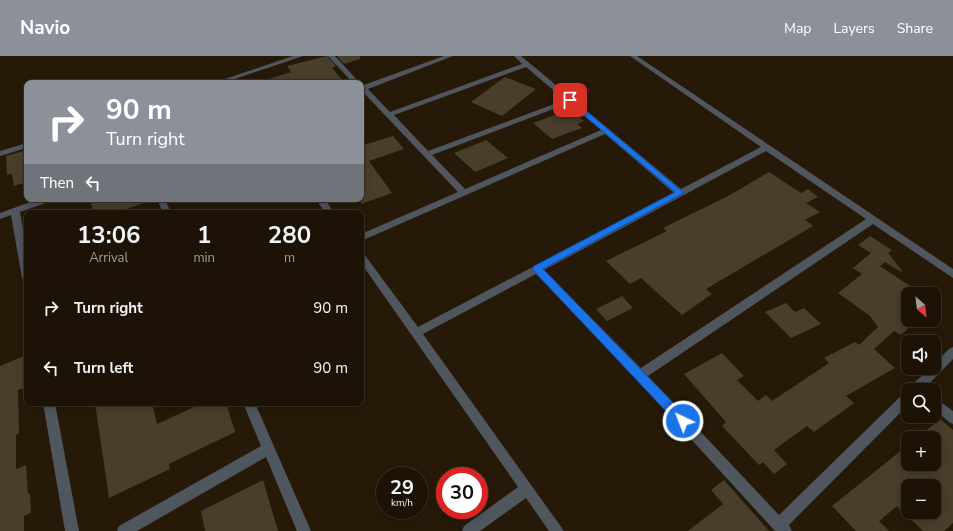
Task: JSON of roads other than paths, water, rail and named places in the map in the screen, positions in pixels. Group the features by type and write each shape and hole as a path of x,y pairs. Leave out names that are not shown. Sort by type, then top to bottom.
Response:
{"street":[{"path":"235,80 300,56"},
{"path":"332,56 354,80"},
{"path":"364,85 450,56"},
{"path":"517,56 680,193"},
{"path":"633,56 953,274"},
{"path":"388,115 526,64"},
{"path":"364,90 464,193"},
{"path":"427,154 570,100"},
{"path":"364,237 606,131"},
{"path":"0,154 24,146"},
{"path":"416,333 767,147"},
{"path":"0,216 40,202"},
{"path":"15,211 24,261"},
{"path":"640,375 873,219"},
{"path":"364,260 557,531"},
{"path":"537,269 640,375 782,528 901,405"},
{"path":"923,383 953,352"},
{"path":"50,406 72,531"},
{"path":"250,406 304,531"},
{"path":"941,408 953,418"},
{"path":"124,531 268,449"},
{"path":"469,531 527,489"}]}
